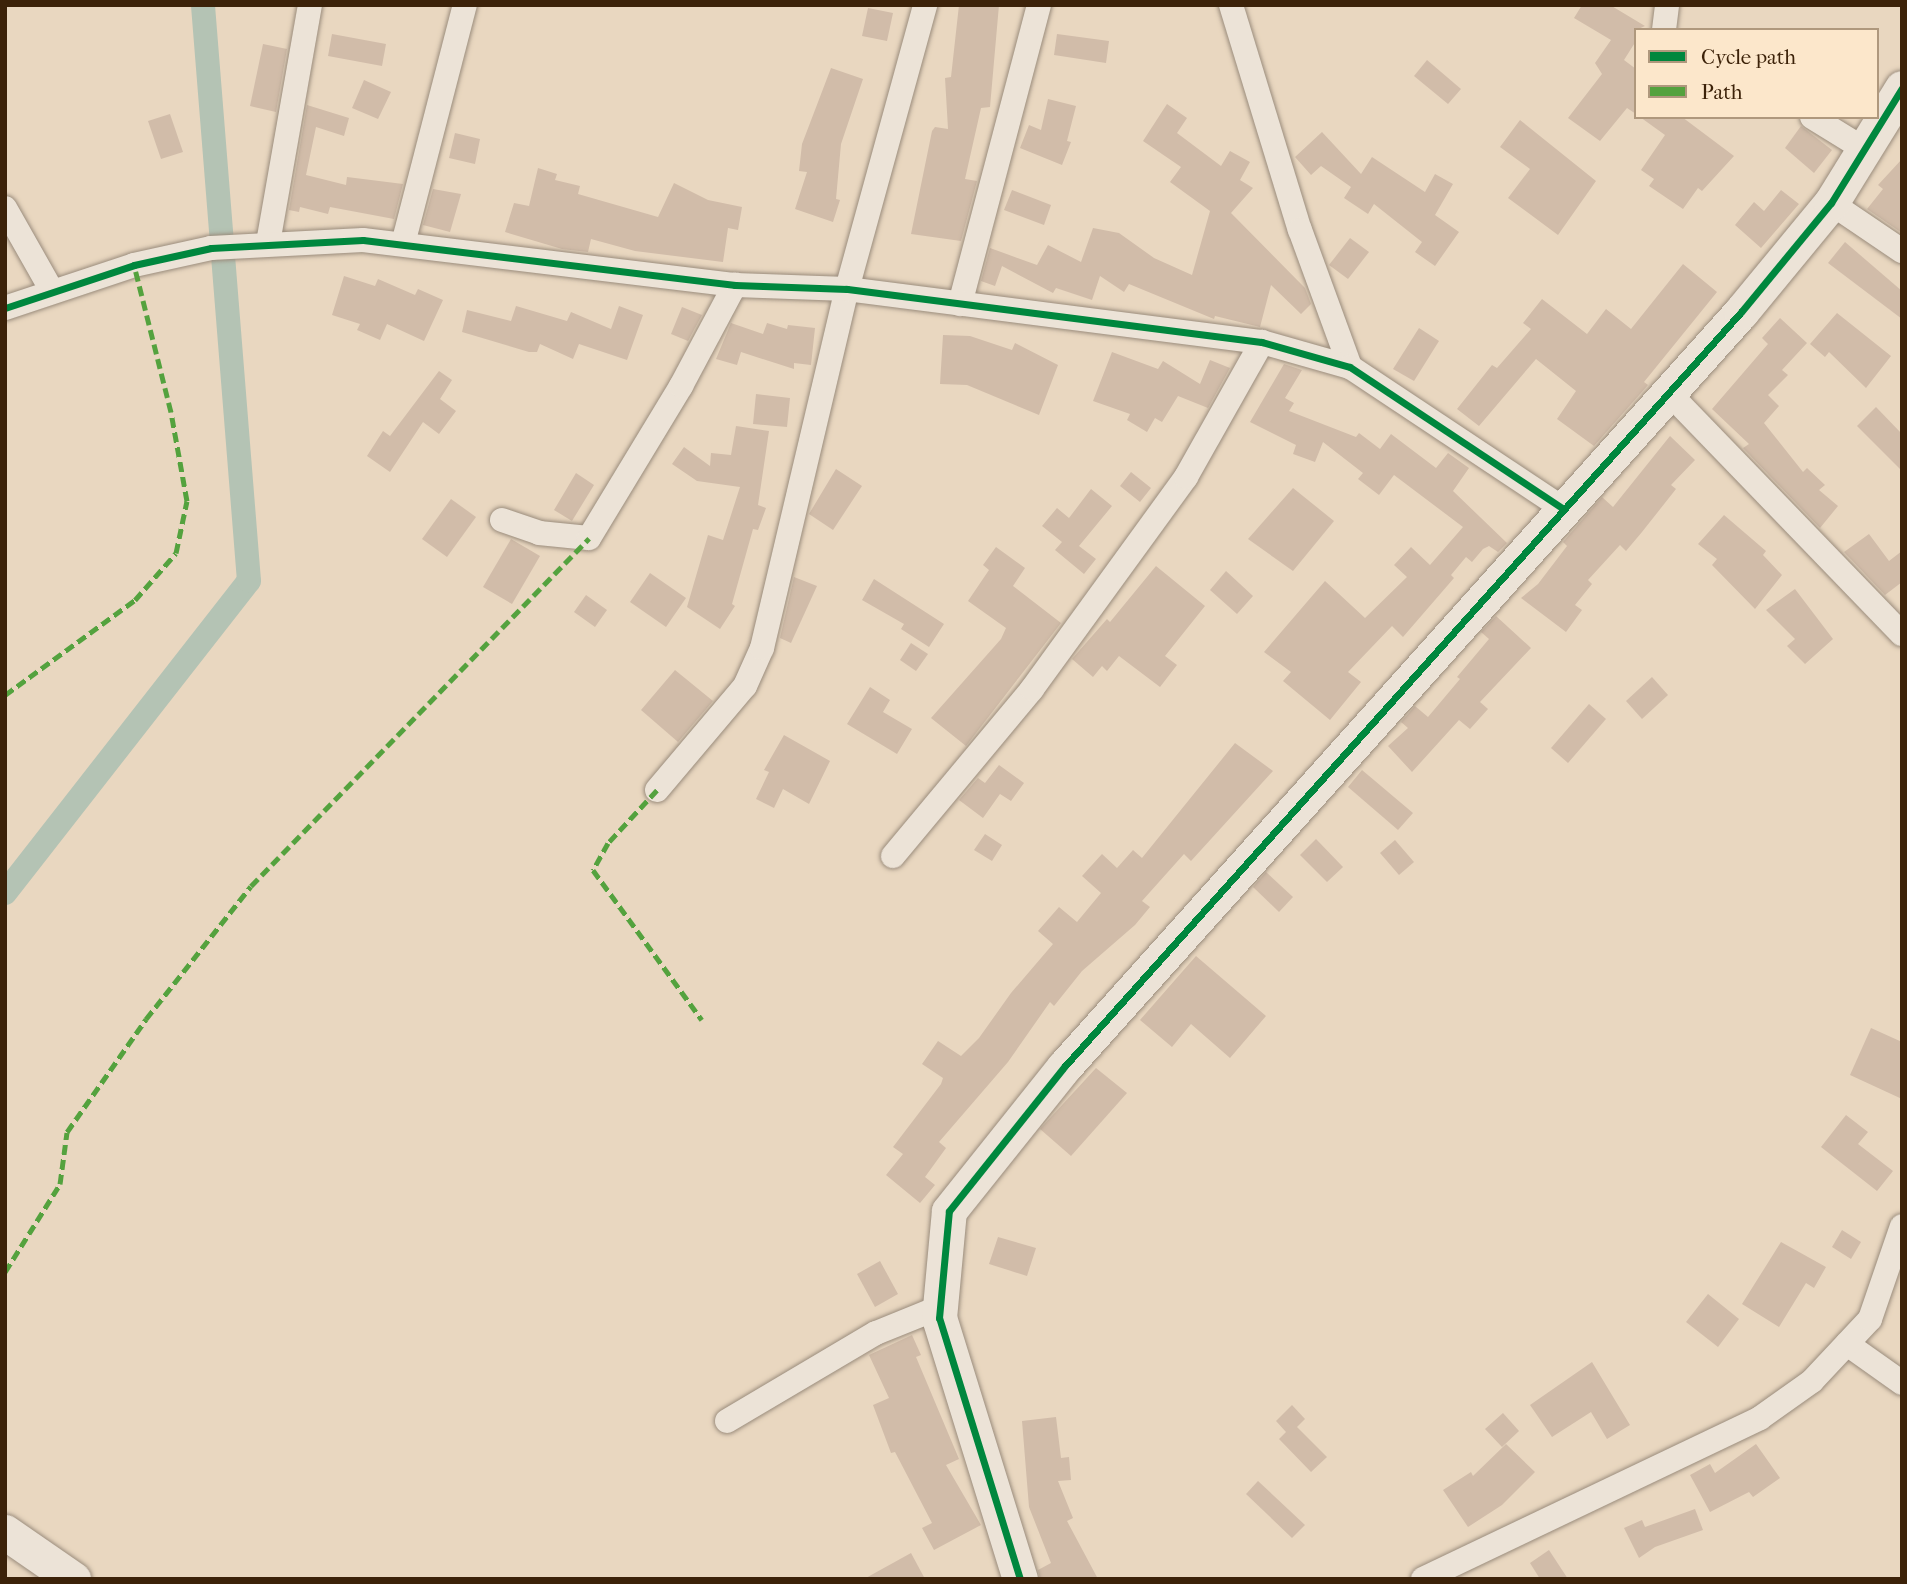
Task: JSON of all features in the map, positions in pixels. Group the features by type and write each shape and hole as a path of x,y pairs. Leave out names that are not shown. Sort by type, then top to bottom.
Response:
{"street":[{"path":"268,243 310,5"},
{"path":"403,244 466,5"},
{"path":"657,790 745,686 762,648 847,289 925,5"},
{"path":"960,304 1038,5"},
{"path":"1231,5 1300,230 1350,367"},
{"path":"1664,28 1667,5"},
{"path":"1020,1579 939,1318 950,1211 1064,1067 1562,508 1669,393 1831,203 1902,88"},
{"path":"1815,119 1864,149"},
{"path":"1831,203 1902,251"},
{"path":"5,208 52,290"},
{"path":"5,308 52,290 221,246 363,240 735,285 847,289 1262,342 1350,367 1562,508"},
{"path":"502,520 539,533 589,538 681,386 735,285"},
{"path":"893,856 1032,689 1186,477 1262,342"},
{"path":"1669,393 1902,634"},
{"path":"1423,1579 1760,1418 1812,1381 1870,1319 1902,1226"},
{"path":"727,1421 876,1333 940,1307"},
{"path":"1847,1344 1902,1383"},
{"path":"5,1532 73,1579"}],"building":[{"path":"959,5 999,5 990,107 981,108 965,179 977,181 961,241 911,234 932,131 935,127 948,129 945,78 951,77"},
{"path":"1582,5 1610,5 1645,26 1634,28 1634,44 1624,60 1634,68 1634,113 1627,108 1600,141 1568,118 1602,74 1595,63 1611,40 1574,18"},
{"path":"868,8 893,13 887,41 862,36"},
{"path":"332,34 386,44 382,66 328,56"},
{"path":"1057,34 1109,41 1106,63 1054,55"},
{"path":"263,44 287,49 276,112 250,106"},
{"path":"1427,60 1461,89 1448,104 1414,76"},
{"path":"831,68 863,79 841,144 836,199 840,200 833,222 795,209 807,172 799,171 802,144"},
{"path":"364,80 391,92 378,119 352,108"},
{"path":"1048,99 1076,106 1067,141 1071,142 1062,165 1020,148 1029,125 1041,130"},
{"path":"1167,104 1187,118 1177,133 1221,166 1230,151 1250,162 1240,180 1253,188 1231,213 1305,288 1311,304 1301,314 1271,285 1260,327 1215,316 1214,319 1129,284 1124,292 1100,276 1092,300 1056,288 1053,293 1002,266 995,286 981,281 990,248 1037,265 1048,245 1081,262 1093,228 1119,233 1154,258 1192,275 1210,211 1170,182 1181,167 1143,141"},
{"path":"307,105 349,118 344,136 316,127 306,175 346,185 347,177 403,184 394,219 330,207 328,214 300,207 299,212 289,210"},
{"path":"170,114 183,152 161,159 148,121"},
{"path":"1643,119 1685,119 1734,156 1702,191 1698,188 1683,209 1649,186 1654,179 1641,170 1665,135"},
{"path":"1520,120 1596,181 1558,235 1508,198 1530,169 1500,147"},
{"path":"1801,126 1832,150 1814,173 1785,148"},
{"path":"1322,132 1361,174 1372,157 1425,192 1435,174 1453,184 1435,215 1459,232 1435,266 1415,252 1422,242 1374,204 1368,214 1344,198 1351,187 1321,166 1311,175 1295,157"},
{"path":"455,133 480,139 475,164 449,158"},
{"path":"1902,159 1902,233 1867,209 1883,189 1878,185"},
{"path":"538,168 557,174 555,180 580,186 578,194 658,217 674,183 708,200 742,207 738,230 728,228 723,262 635,251 591,239 588,252 562,249 505,232 514,203 529,206"},
{"path":"433,189 461,194 450,232 423,225"},
{"path":"1012,190 1051,205 1044,225 1004,210"},
{"path":"1781,190 1799,204 1761,248 1735,225 1754,202 1764,211"},
{"path":"1350,238 1369,252 1348,279 1329,265"},
{"path":"1845,242 1902,291 1902,319 1828,263"},
{"path":"1683,264 1717,292 1644,382 1648,385 1594,446 1557,419 1576,391 1536,359 1479,426 1457,409 1492,365 1497,368 1531,329 1523,323 1542,299 1587,334 1606,309 1631,329"},
{"path":"344,276 375,286 378,279 415,295 418,289 443,300 424,341 387,324 380,340 357,330 360,324 332,315"},
{"path":"516,306 567,321 571,312 611,329 619,306 643,315 627,360 579,344 573,359 540,344 537,352 529,352 462,332 467,310 511,321"},
{"path":"682,307 702,315 688,341 671,334"},
{"path":"1837,313 1891,356 1866,388 1829,352 1825,357 1810,344"},
{"path":"1780,318 1807,343 1782,370 1788,375 1768,395 1779,406 1764,423 1803,472 1807,468 1825,485 1819,490 1838,506 1820,528 1743,448 1749,444 1712,409 1768,344 1762,338"},
{"path":"731,323 763,334 767,323 787,329 788,325 815,328 811,365 794,363 794,369 741,352 737,365 716,359"},
{"path":"1419,328 1439,341 1414,381 1393,369"},
{"path":"943,335 970,336 1012,350 1015,343 1058,365 1039,415 967,385 940,384"},
{"path":"1112,352 1158,369 1163,361 1200,384 1210,360 1230,368 1208,408 1178,396 1162,422 1155,418 1147,432 1127,420 1130,414 1093,401"},
{"path":"1284,364 1302,370 1285,398 1294,403 1289,411 1356,437 1359,433 1380,449 1391,434 1436,468 1448,453 1469,468 1453,491 1507,543 1498,552 1489,546 1483,549 1472,562 1466,557 1451,575 1454,578 1403,637 1392,626 1348,672 1361,682 1330,720 1283,681 1291,672 1264,652 1325,581 1365,618 1407,577 1394,565 1411,547 1430,565 1463,527 1394,475 1379,495 1358,479 1363,473 1323,442 1315,462 1293,454 1296,445 1250,422"},
{"path":"439,371 452,380 440,399 456,411 439,434 423,422 390,472 367,456 383,431 390,436"},
{"path":"756,394 790,398 787,427 753,424"},
{"path":"1876,407 1902,434 1902,471 1857,426"},
{"path":"736,426 769,431 758,505 766,508 758,530 753,529 732,604 735,606 720,629 687,607 708,535 723,540 740,487 697,481 672,464 684,447 710,466 711,453 731,455"},
{"path":"1670,436 1695,460 1671,485 1676,489 1626,551 1620,545 1588,580 1592,584 1575,605 1582,610 1566,632 1521,598 1538,584 1567,546 1563,542 1602,497 1613,507"},
{"path":"836,469 862,486 833,530 809,514"},
{"path":"1131,472 1151,488 1140,502 1120,486"},
{"path":"576,473 594,485 572,521 554,510"},
{"path":"1293,488 1334,521 1293,571 1248,539"},
{"path":"1091,489 1112,506 1079,546 1096,559 1084,574 1055,550 1062,542 1042,526 1057,508 1069,518"},
{"path":"451,499 476,517 447,557 422,539"},
{"path":"1724,515 1766,551 1763,555 1782,575 1755,609 1712,565 1717,559 1698,544"},
{"path":"1869,534 1889,561 1902,551 1902,582 1885,595 1844,552"},
{"path":"511,539 540,556 512,604 483,587"},
{"path":"996,547 1025,568 1013,586 1061,623 966,746 931,718 1001,639 1006,628 968,601 989,570 983,565"},
{"path":"1156,566 1205,606 1165,656 1177,665 1160,687 1119,656 1107,671 1102,666 1093,677 1072,659 1107,619 1110,622"},
{"path":"1226,571 1253,596 1237,614 1210,590"},
{"path":"650,573 686,598 666,627 630,602"},
{"path":"794,577 817,586 791,643 780,638"},
{"path":"874,579 944,624 929,647 901,629 904,624 862,600"},
{"path":"1795,589 1833,639 1805,664 1787,646 1795,639 1766,610"},
{"path":"586,595 607,610 595,627 574,612"},
{"path":"1496,616 1531,648 1480,702 1488,709 1470,729 1459,720 1412,772 1388,746 1408,728 1401,722 1415,706 1428,717 1460,679 1457,677 1489,639 1481,632"},
{"path":"911,643 928,654 916,671 900,660"},
{"path":"675,670 713,701 678,742 641,710"},
{"path":"1652,677 1668,695 1642,719 1626,701"},
{"path":"870,687 890,700 883,712 912,729 897,754 847,724"},
{"path":"1589,704 1606,719 1568,763 1551,748"},
{"path":"784,735 830,761 809,804 783,789 774,808 756,799 769,772 764,770"},
{"path":"1235,743 1273,771 1191,861 1184,854 1142,901 1150,907 1135,925 1082,971 1054,1006 1050,1002 1008,1062 939,1142 946,1148 925,1177 935,1185 920,1203 886,1175 903,1154 893,1147 943,1078 922,1064 938,1041 961,1056 979,1038 1011,993 1053,944 1038,931 1059,907 1077,922 1101,893 1082,876 1102,854 1117,868 1133,850 1142,858"},
{"path":"999,765 1024,783 1011,801 1000,794 983,818 959,800 978,778 985,783"},
{"path":"1362,770 1413,813 1398,830 1348,787"},
{"path":"985,834 1002,845 992,861 974,850"},
{"path":"1316,839 1343,867 1327,882 1300,855"},
{"path":"1395,840 1414,862 1399,875 1380,853"},
{"path":"1266,872 1293,897 1279,912 1253,887"},
{"path":"1196,956 1266,1016 1230,1058 1191,1024 1172,1047 1140,1020"},
{"path":"1871,1028 1902,1042 1902,1099 1850,1075"},
{"path":"1096,1068 1127,1093 1071,1156 1040,1129"},
{"path":"1846,1115 1868,1132 1858,1144 1893,1171 1877,1191 1821,1147"},
{"path":"1842,1230 1861,1242 1851,1259 1832,1247"},
{"path":"998,1237 1036,1248 1027,1276 989,1264"},
{"path":"1781,1242 1826,1267 1814,1288 1806,1283 1779,1327 1742,1304"},
{"path":"880,1261 898,1294 875,1307 857,1274"},
{"path":"1708,1294 1739,1319 1718,1347 1686,1322"},
{"path":"912,1335 921,1355 916,1357 959,1459 946,1465 981,1525 934,1550 922,1528 932,1523 895,1452 891,1453 873,1405 889,1398 869,1355"},
{"path":"1592,1362 1630,1425 1607,1439 1591,1412 1552,1437 1530,1405"},
{"path":"1292,1405 1305,1419 1297,1427 1327,1457 1311,1472 1279,1439 1286,1432 1276,1421"},
{"path":"1503,1413 1519,1431 1502,1447 1485,1429"},
{"path":"1056,1417 1061,1458 1069,1457 1071,1480 1058,1481 1073,1518 1067,1521 1098,1579 1040,1579 1038,1570 1051,1563 1029,1507 1022,1421"},
{"path":"1506,1444 1535,1472 1502,1505 1468,1527 1443,1490 1471,1472 1473,1476"},
{"path":"1756,1444 1780,1478 1753,1497 1749,1492 1710,1512 1690,1475 1710,1464 1715,1473"},
{"path":"1258,1481 1305,1525 1292,1538 1246,1494"},
{"path":"1695,1509 1703,1530 1655,1547 1639,1558 1624,1528 1642,1520 1645,1527"},
{"path":"1549,1550 1568,1579 1540,1579 1530,1563"},
{"path":"911,1553 925,1579 864,1579"}],"waterway":[{"path":"5,893 249,581 203,5"}],"marked path":[{"path":"5,695 135,600 176,553 187,501 171,412 134,265"},
{"path":"5,1272 60,1184 67,1132 146,1019 251,886 589,538"},
{"path":"657,790 608,843 593,870 702,1020"}],"cycle path":[{"path":"1020,1579 939,1318 949,1211 1064,1067 1741,312 1831,203 1902,88"},
{"path":"5,308 134,265 211,248 363,240 735,285 847,289 1262,342 1350,367 1562,508"}]}
